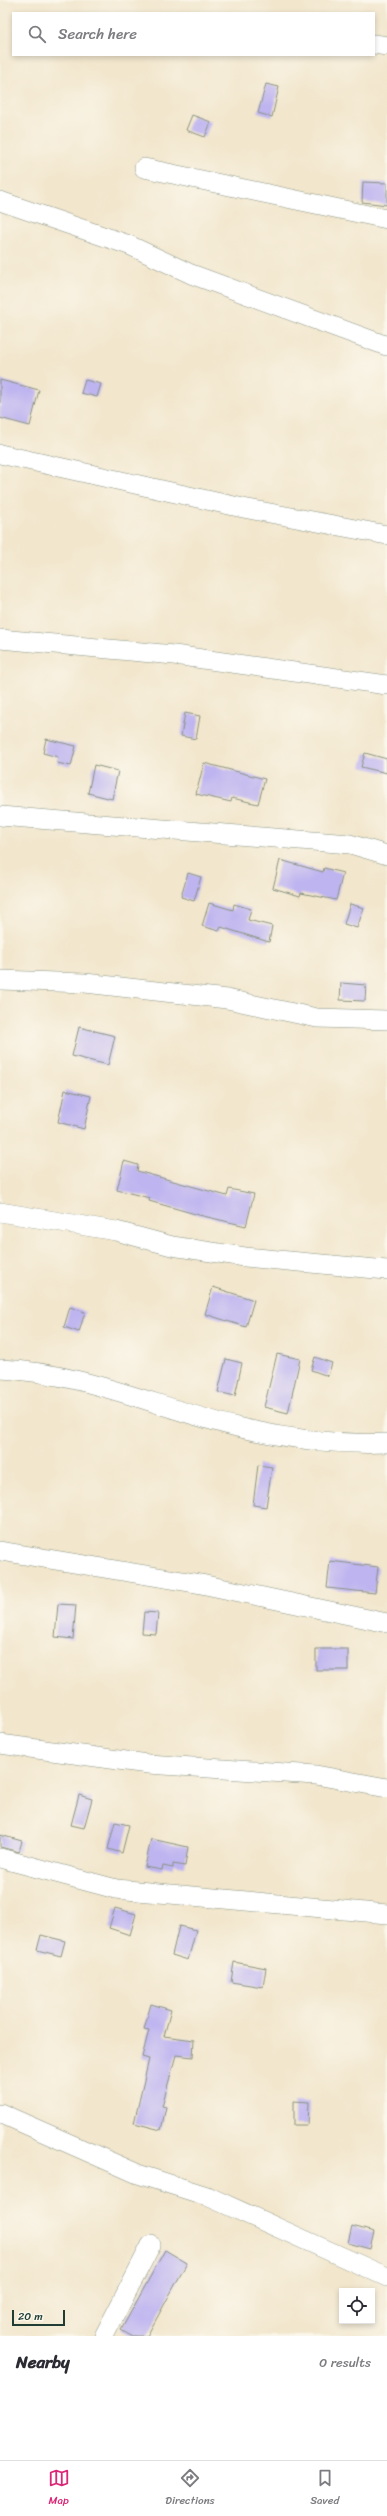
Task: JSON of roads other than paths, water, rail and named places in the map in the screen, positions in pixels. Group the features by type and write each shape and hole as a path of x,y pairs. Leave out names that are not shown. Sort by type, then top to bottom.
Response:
{"street":[{"path":"375,44 387,46"},
{"path":"144,168 387,219"},
{"path":"0,201 129,245 191,274 387,346"},
{"path":"0,454 244,508 387,535"},
{"path":"0,639 174,655 387,685"},
{"path":"0,816 350,844 387,855"},
{"path":"0,980 93,984 227,999 317,1018 387,1020"},
{"path":"0,1212 116,1231 172,1246 245,1257 387,1270"},
{"path":"0,1368 15,1369 92,1384 238,1428 314,1441 387,1443"},
{"path":"0,1551 201,1584 387,1623"},
{"path":"0,1744 148,1764 316,1775 387,1788"},
{"path":"0,1858 116,1889 387,1914"},
{"path":"0,2113 138,2174 207,2196 387,2277"},
{"path":"104,2336 150,2245"}]}
